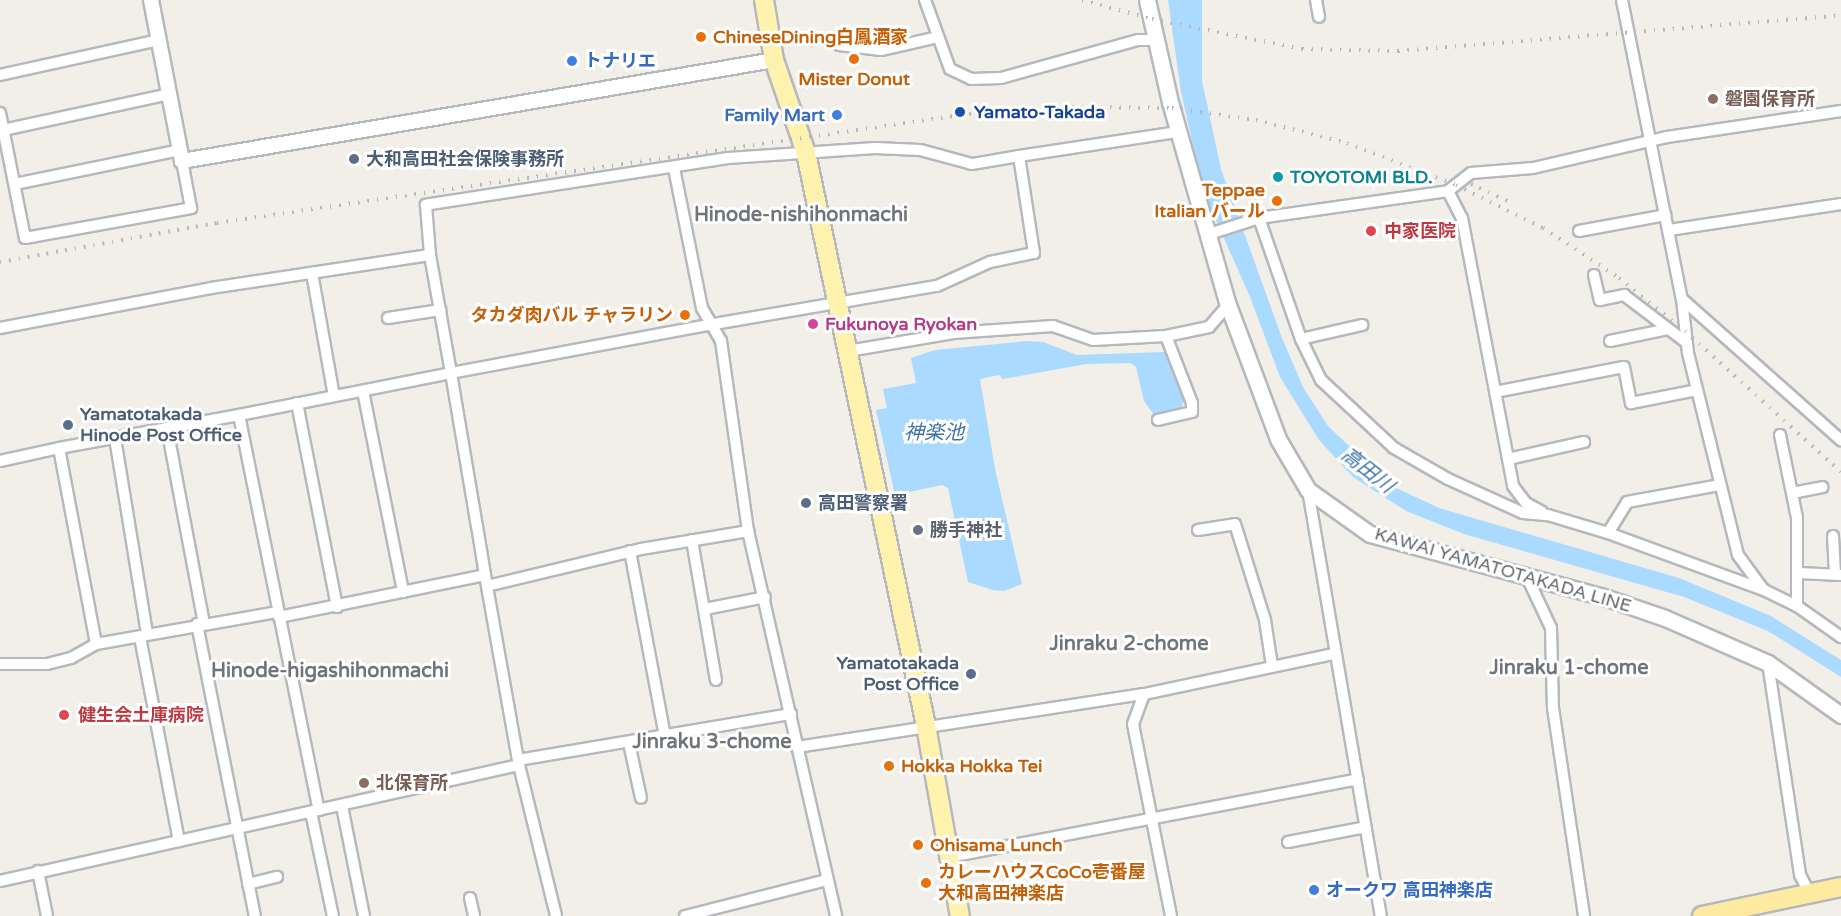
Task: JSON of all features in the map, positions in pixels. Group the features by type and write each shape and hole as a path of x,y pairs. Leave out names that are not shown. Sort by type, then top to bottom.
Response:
{"highway":[{"path":"1702,916 1841,887"}],"main road":[{"path":"764,0 774,60 806,153 926,726 960,916"},
{"name":"KAWAI YAMATOTAKADA LINE","path":"1147,0 1178,132 1228,305 1278,439 1308,490 1370,534 1665,618 1768,663 1841,715"}],"street":[{"path":"0,113 25,238 191,208 151,0"},
{"path":"925,0 950,69 971,79 1001,78 1138,40 1157,40"},
{"path":"1316,0 1319,17"},
{"path":"1622,0 1683,299 1687,343 1697,390 1738,555 1764,590"},
{"path":"839,45 880,50 938,37"},
{"path":"0,75 159,40"},
{"path":"15,184 774,60"},
{"path":"3,130 169,94"},
{"path":"1209,234 1259,218 1449,191 1471,173 1533,168 1777,118 1841,111"},
{"path":"556,916 518,762 430,255 426,205 728,158 874,148 920,150 972,164 1178,132"},
{"path":"0,461 708,325 937,286 990,262 1034,253 1019,156"},
{"path":"674,168 708,325 721,341 748,531 765,597 836,916"},
{"path":"1449,191 1462,218 1508,459 1517,495 1548,515"},
{"path":"1669,230 1841,204"},
{"path":"1579,231 1666,215"},
{"path":"1259,218 1301,339 1321,380 1394,448 1448,479 1522,513 1548,515 1608,533 1764,590 1797,606 1841,637"},
{"path":"0,328 312,273 430,255"},
{"path":"312,273 334,396"},
{"path":"1594,275 1600,300 1624,295 1687,343"},
{"path":"1683,299 1841,440"},
{"path":"848,351 953,333 1053,326 1093,340 1166,336 1209,327 1228,305"},
{"path":"388,318 440,310"},
{"path":"1301,339 1362,325"},
{"path":"1610,341 1668,329"},
{"path":"1158,420 1192,412 1166,336"},
{"path":"1495,392 1624,367 1631,403 1697,390"},
{"path":"363,391 403,592"},
{"path":"297,403 337,607"},
{"path":"239,415 333,916"},
{"path":"167,428 255,916"},
{"path":"1780,435 1792,493 1799,573 1797,606"},
{"path":"116,438 144,636 179,840"},
{"path":"1508,459 1584,442"},
{"path":"59,448 96,644"},
{"path":"1608,533 1627,502 1720,485"},
{"path":"1792,493 1822,487"},
{"path":"1308,490 1334,654 1381,916"},
{"path":"1198,530 1236,524 1264,620 1272,666"},
{"path":"0,664 47,664 71,658 96,644 201,624 337,607 403,592 486,580 630,551 748,531"},
{"path":"1799,573 1838,574 1833,536"},
{"path":"692,540 716,680"},
{"path":"630,551 665,737"},
{"path":"1527,577 1551,628 1553,708 1584,916"},
{"path":"705,609 765,597"},
{"path":"797,747 1144,694 1334,654"},
{"path":"1768,663 1800,875 1810,894"},
{"path":"1144,694 1133,724 1149,820 1171,916"},
{"path":"0,881 237,826 342,806 518,762 791,714"},
{"path":"629,743 641,798"},
{"path":"950,857 1358,779"},
{"path":"342,806 364,916"},
{"path":"1288,842 1366,827"},
{"path":"39,871 47,916"},
{"path":"248,884 277,877"},
{"path":"685,916 713,913 827,880"},
{"path":"470,898 474,916"}],"water":[{"name":"高田川","path":"1168,0 1202,0 1202,81 1221,169 1282,338 1304,389 1328,426 1390,485 1439,508 1679,578 1771,616 1841,660 1841,677 1768,631 1684,597 1464,534 1406,511 1353,477 1319,440 1280,377 1250,297 1204,193 1181,92"},
{"name":"神楽池","path":"1027,341 1043,342 1077,355 1164,352 1169,355 1186,402 1182,403 1183,408 1154,415 1144,401 1136,367 1130,363 1086,364 1003,379 999,375 980,379 995,469 1022,584 1004,591 993,590 968,582 948,488 942,485 895,495 876,410 887,408 883,389 916,383 911,358 935,350"}],"railway":[{"path":"1082,0 1152,19 1302,49 1398,51 1841,15"},
{"path":"0,262 217,223 960,115 1053,107 1172,108 1256,120 1347,143 1456,185 1543,228 1619,278 1685,331 1841,472"},
{"path":"1471,184 1512,203"}],"place":[{"name":"ChineseDining白鳳酒家","path":"701,37"},
{"name":"Mister Donut","path":"854,59"},
{"name":"トナリエ","path":"572,61"},
{"name":"磐園保育所","path":"1713,99"},
{"name":"Yamato-Takada","path":"960,112"},
{"name":"Family Mart","path":"837,115"},
{"name":"大和高田社会保険事務所","path":"354,159"},
{"name":"TOYOTOMI BLD.","path":"1278,177"},
{"name":"Teppae Italian バール","path":"1277,201"},
{"name":"中家医院","path":"1371,231"},
{"name":"タカダ肉バル チャラリン","path":"685,315"},
{"name":"Fukunoya Ryokan","path":"813,324"},
{"name":"Yamatotakada Hinode Post Office","path":"68,425"},
{"name":"高田警察署","path":"806,503"},
{"name":"勝手神社","path":"918,530"},
{"name":"Yamatotakada Post Office","path":"971,674"},
{"name":"健生会土庫病院","path":"64,715"},
{"name":"Hokka Hokka Tei","path":"889,766"},
{"name":"北保育所","path":"364,783"},
{"name":"Ohisama Lunch","path":"918,845"},
{"name":"カレーハウスCoCo壱番屋 大和高田神楽店","path":"926,883"},
{"name":"オークワ 高田神楽店","path":"1314,890"}],"district":[{"name":"Hinode-nishihonmachi","path":"801,215"},
{"name":"Jinraku 2-chome","path":"1129,644"},
{"name":"Jinraku 1-chome","path":"1569,668"},
{"name":"Hinode-higashihonmachi","path":"330,671"},
{"name":"Jinraku 3-chome","path":"712,742"}]}
